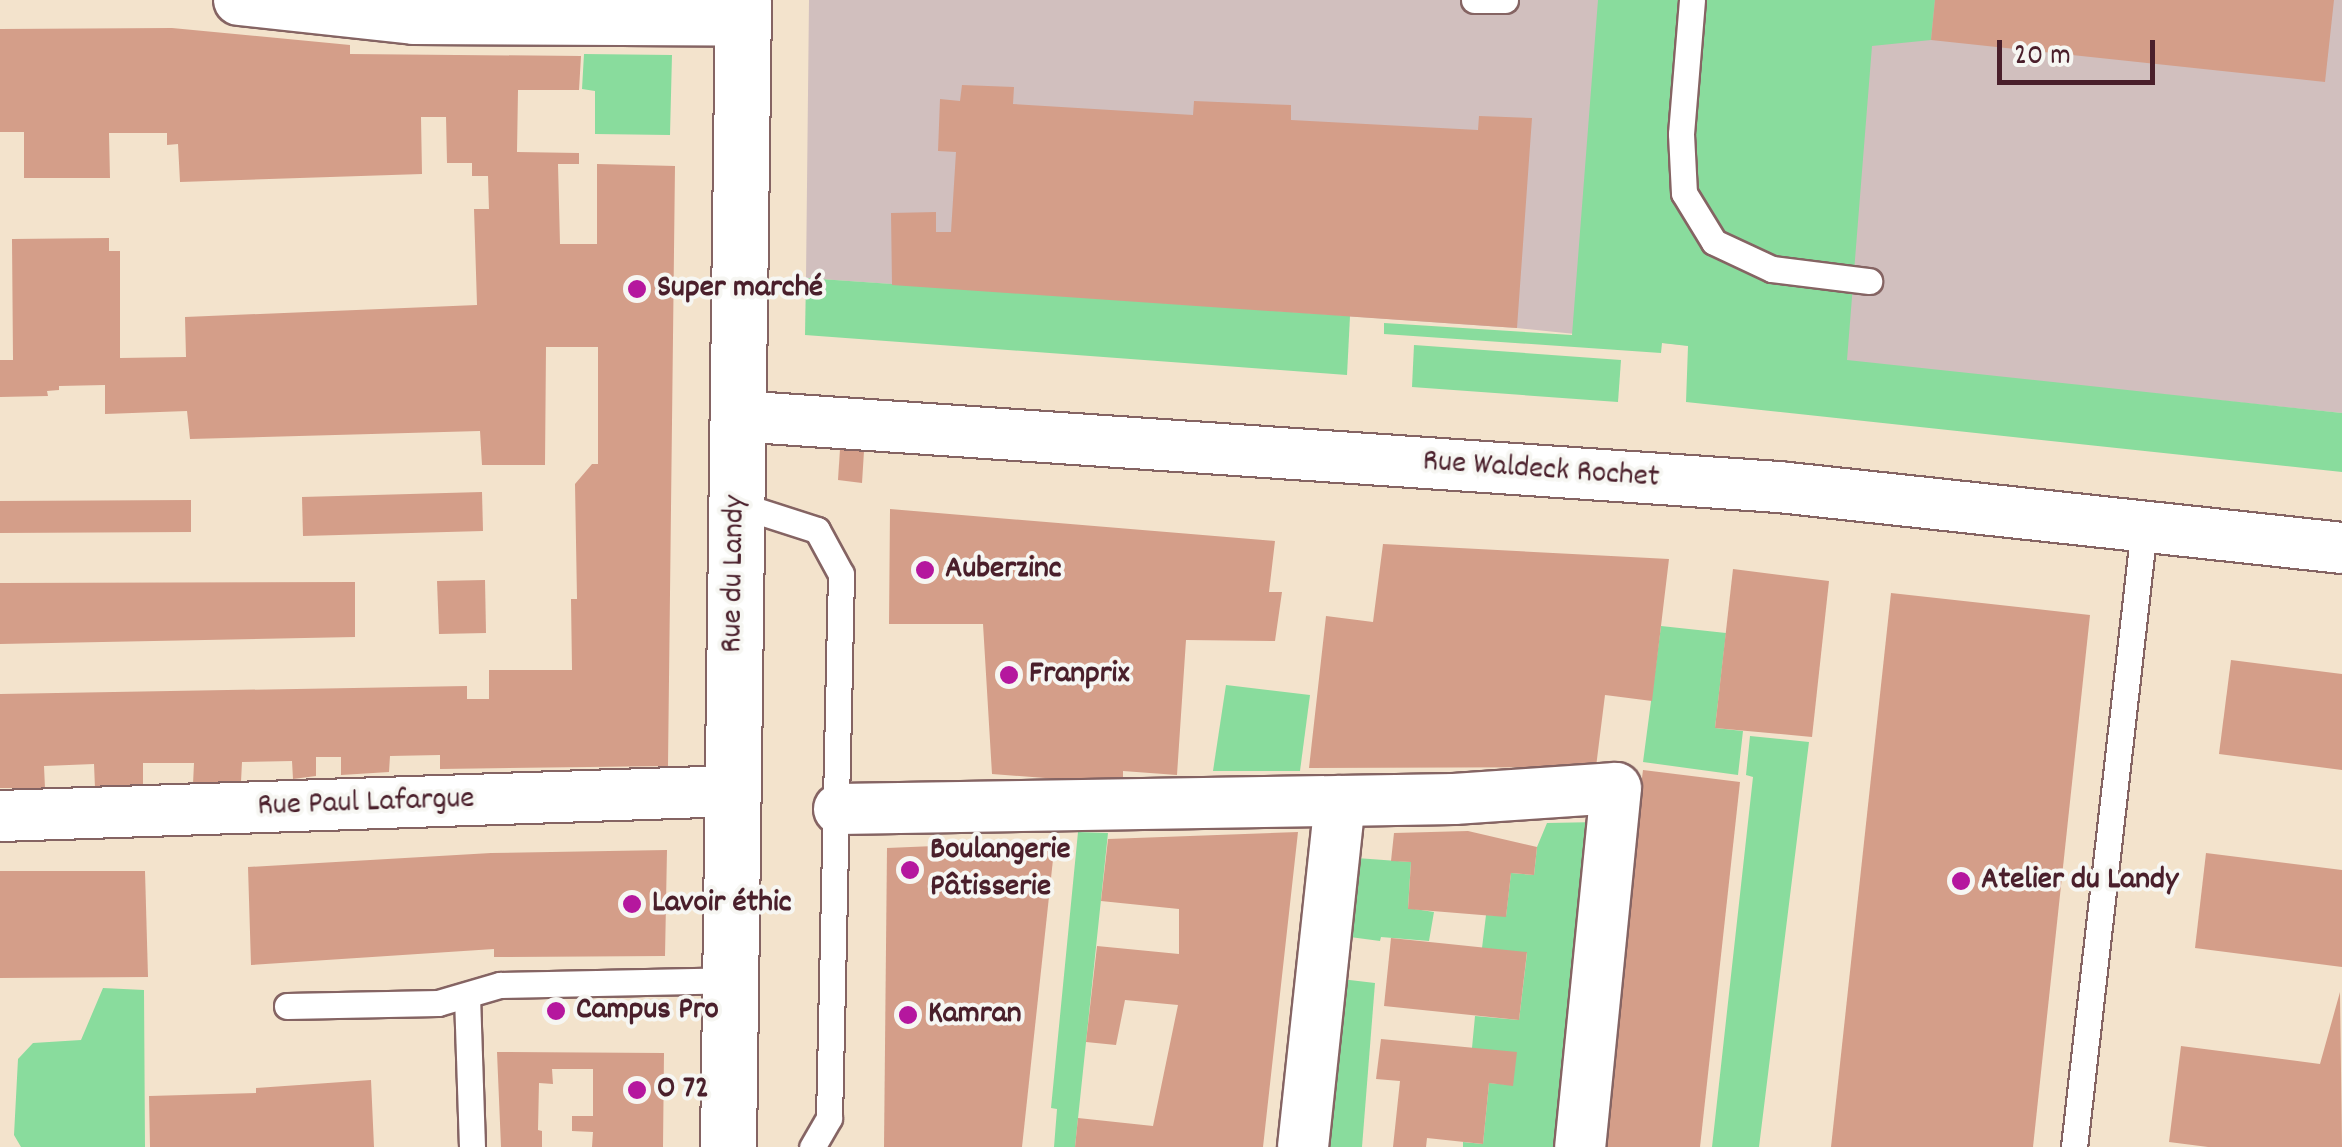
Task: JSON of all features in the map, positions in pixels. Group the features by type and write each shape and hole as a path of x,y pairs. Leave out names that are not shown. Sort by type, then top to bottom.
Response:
{"main road":[{"name":"Rue du Landy","path":"728,1147 743,11"}],"street":[{"path":"240,0 414,20 743,11"},
{"name":"Rue Waldeck Rochet","path":"738,416 1779,488 2342,548"},
{"path":"838,809 1340,800 1616,788 1580,1147"},
{"name":"Rue Paul Lafargue","path":"0,816 732,791"},
{"path":"1303,1147 1340,800"}],"lane":[{"path":"1474,0 1505,0"},
{"path":"1692,0 1681,134 1684,194 1714,242 1772,269 1869,280"},
{"path":"736,504 817,530 842,574 829,1118 812,1147"},
{"path":"2074,1147 2144,528"},
{"path":"287,1006 438,1003 500,986 730,980"},
{"path":"467,996 472,1147"}],"shaded area":[{"path":"809,0 2342,0 2342,413 1517,328 806,278"}],"green space":[{"path":"1598,0 1935,0 1931,40 1872,46 1847,360 2342,413 2342,472 1686,402 1688,346 1662,343 1661,353 1384,334 1384,323 1572,335"},
{"path":"584,54 672,55 670,135 595,134 595,91 582,89"},
{"path":"806,278 1350,316 1347,375 805,335"},
{"path":"1414,345 1621,360 1618,402 1412,387"},
{"path":"1661,626 1726,633 1715,728 1743,731 1738,775 1643,762"},
{"path":"1226,685 1310,695 1300,771 1213,771"},
{"path":"1750,736 1809,742 1759,1147 1712,1147 1753,777 1746,775"},
{"path":"1599,822 1567,1147 1463,1147 1463,1142 1483,1144 1489,1083 1513,1085 1472,1048 1475,1016 1519,1020 1527,953 1482,948 1486,915 1506,916 1511,873 1534,875 1537,847 1547,823"},
{"path":"1078,832 1108,833 1075,1147 1054,1147 1057,1109 1051,1108"},
{"path":"1343,857 1411,862 1408,908 1434,912 1429,941 1381,937 1380,941 1335,935"},
{"path":"1341,979 1375,983 1362,1147 1317,1147"},
{"path":"103,988 144,990 145,1147 21,1147 14,1135 18,1059 33,1043 81,1040"}],"building":[{"path":"1935,0 2334,0 2325,82 1931,40"},
{"path":"172,28 350,45 350,54 581,56 579,90 518,90 517,152 579,153 579,164 558,164 560,244 597,244 597,164 675,166 668,766 440,769 440,755 390,756 389,772 341,775 341,757 316,757 316,776 293,779 292,761 242,762 241,782 193,784 194,763 143,763 143,788 95,788 94,764 44,766 45,788 0,788 0,694 467,686 467,699 489,699 489,670 572,670 571,599 577,599 575,484 592,464 598,464 598,347 546,347 545,465 482,465 480,431 190,439 187,411 105,414 105,385 59,386 59,390 47,391 48,396 0,397 0,360 13,360 12,239 109,238 109,251 120,251 120,358 186,357 185,317 477,305 474,209 489,209 488,176 472,176 472,163 447,163 446,117 421,117 422,174 180,182 178,144 167,145 167,133 109,133 110,178 24,178 24,132 0,132 0,29"},
{"path":"962,85 1014,87 1013,104 1193,115 1194,101 1291,105 1291,120 1478,130 1479,116 1532,118 1517,328 892,285 891,213 936,212 936,232 951,232 956,152 938,151 940,99 960,101"},
{"path":"840,449 864,451 862,483 838,480"},
{"path":"482,492 483,531 303,536 302,497"},
{"path":"191,500 191,532 0,533 0,501"},
{"path":"890,509 1275,541 1269,592 1282,592 1275,641 1186,640 1177,775 1123,771 1123,784 992,774 983,624 889,624"},
{"path":"1383,544 1669,559 1652,701 1605,695 1596,767 1309,768 1326,616 1373,622"},
{"path":"1733,569 1829,581 1812,737 1715,728"},
{"path":"485,580 486,633 439,634 437,581"},
{"path":"355,582 355,637 0,644 0,583"},
{"name":"Atelier du Landy","path":"1891,593 2090,615 2033,1147 1831,1147"},
{"path":"2231,660 2342,674 2342,770 2219,754"},
{"path":"1643,770 1740,782 1700,1147 1597,1147"},
{"path":"1468,831 1537,847 1534,875 1511,873 1506,917 1408,909 1411,862 1391,861 1394,833"},
{"path":"1298,832 1263,1147 1075,1147 1078,1118 1153,1126 1178,1005 1125,1000 1116,1045 1086,1042 1097,946 1179,954 1179,909 1101,901 1108,839"},
{"path":"1055,841 1022,1147 884,1147 887,848"},
{"path":"667,850 665,956 494,957 494,949 251,965 248,867 491,853"},
{"path":"2206,853 2342,870 2342,967 2195,948"},
{"path":"0,871 145,871 148,977 0,978"},
{"path":"1391,938 1527,952 1519,1020 1384,1006"},
{"path":"2340,992 2342,1147 2208,1147 2169,1142 2181,1046 2320,1064"},
{"path":"1381,1039 1517,1052 1513,1086 1489,1083 1483,1144 1427,1138 1426,1147 1393,1147 1400,1081 1376,1079"},
{"path":"497,1052 664,1053 663,1147 592,1147 593,1132 572,1131 572,1116 593,1116 593,1069 552,1069 553,1084 539,1083 538,1130 542,1131 542,1147 501,1147"},
{"path":"371,1080 374,1147 150,1147 149,1096 256,1093 256,1088"}],"place":[{"name":"Super marché","path":"637,289"},
{"name":"Auberzinc","path":"925,570"},
{"name":"Franprix","path":"1009,675"},
{"name":"Boulangerie Pâtisserie","path":"910,870"},
{"name":"Atelier du Landy","path":"1961,881"},
{"name":"Lavoir éthic","path":"632,904"},
{"name":"Campus Pro","path":"556,1011"},
{"name":"Kamran","path":"908,1015"},
{"name":"O 72","path":"637,1090"}]}
